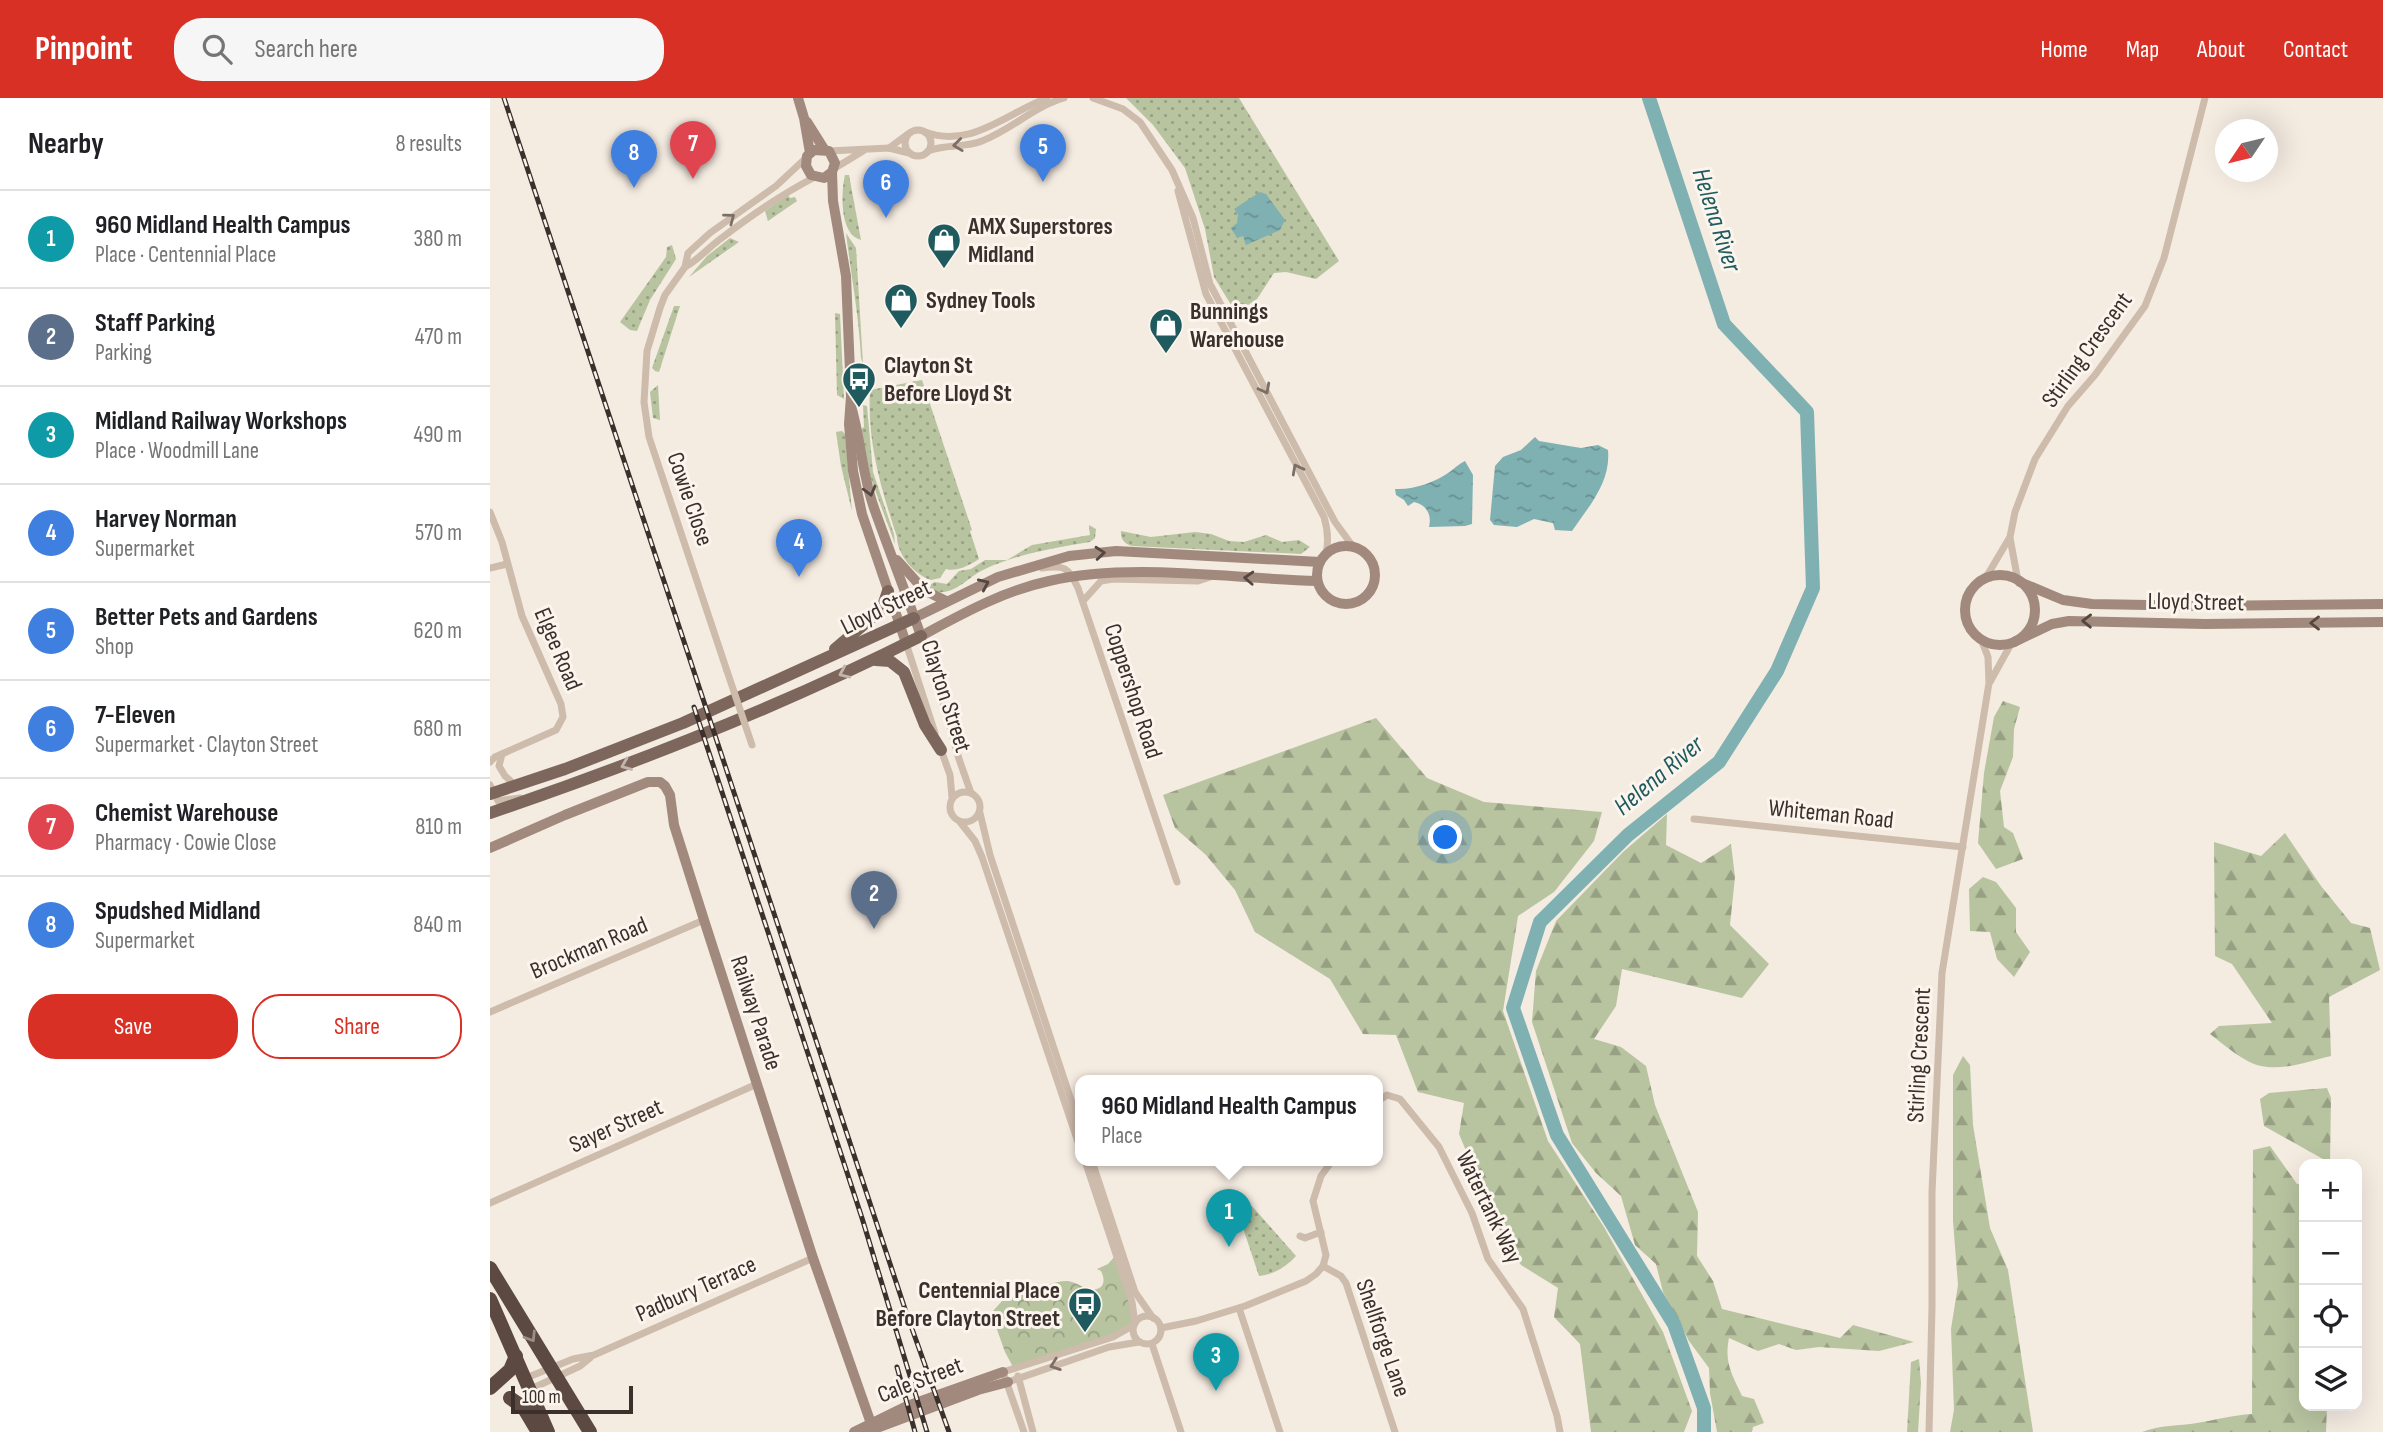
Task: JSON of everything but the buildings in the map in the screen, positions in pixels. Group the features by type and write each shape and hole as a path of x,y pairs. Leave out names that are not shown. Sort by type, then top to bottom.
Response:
{"highway":[{"path":"490,1268 590,1432"},
{"path":"490,1298 548,1432"},
{"path":"490,1388 510,1370 516,1356"},
{"path":"510,1398 523,1407 538,1432"}],"main road":[{"path":"798,98 804,118 809,155 808,171 817,178 834,170 834,159 804,118"},
{"path":"809,155 826,150"},
{"name":"Clayton Street","path":"834,170 832,201 846,276 851,407 849,424 857,493 906,643"},
{"name":"Clayton Street","path":"817,178 832,201"},
{"name":"Clayton Street","path":"851,407 867,481 920,636"},
{"path":"1339,547 1354,548 1366,555 1373,567 1373,582 1366,596 1350,603 1341,603 1326,596 1317,580 1323,558 1339,547"},
{"name":"Lloyd Street","path":"491,791 516,785 683,723 1010,573 1069,556 1116,551 1323,558"},
{"path":"890,553 924,590 946,601"},
{"name":"Lloyd Street","path":"490,813 598,776 701,735 874,659 1000,596 1037,583 1072,576 1129,573 1317,580"},
{"path":"2002,575 2019,581 2033,598 2035,609 2030,629 2012,643 1994,645 1981,639 1968,623 1966,605 1973,587 1985,579 2002,575"},
{"name":"Lloyd Street","path":"2019,581 2063,600 2092,604 2383,604"},
{"path":"792,674 833,650 878,614 885,604 888,591"},
{"name":"Lloyd Street","path":"2012,643 2052,624 2069,621 2205,624 2383,622"},
{"path":"874,659 890,661 904,672 925,725 941,750"},
{"name":"Railway Parade","path":"490,848 648,782 660,782 666,786 670,795 674,825 704,920 871,1429"},
{"name":"Cale Street","path":"854,1432 871,1429 936,1395 1011,1375"}],"street":[{"path":"889,148 917,130 944,137 977,133 1047,98"},
{"path":"826,150 853,148 863,151 889,148 921,156 936,148 978,142 1000,133 1030,112 1064,98"},
{"path":"1093,98 1123,109 1140,122 1172,170 1193,218 1210,284 1335,522 1354,548"},
{"name":"Stirling Crescent","path":"1985,579 2010,537 2015,512 2035,459 2068,406 2095,375 2145,306 2164,258 2204,98"},
{"path":"925,132 930,139 928,151"},
{"path":"909,134 905,145 909,153"},
{"path":"834,170 863,151"},
{"name":"Cowie Close","path":"752,744 649,437 645,421 644,377 650,338 666,295 685,267 688,253 776,186 809,155"},
{"path":"1172,170 1201,284 1324,517 1329,543 1323,558"},
{"name":"Cowie Close","path":"685,267 776,198 817,178"},
{"name":"Elgee Road","path":"490,513 498,531 522,616 561,704 563,717 556,730 490,762"},
{"name":"Stirling Crescent","path":"2010,537 2019,581"},
{"path":"490,568 507,564"},
{"path":"1010,573 1060,566 1072,576"},
{"name":"Coppershop Road","path":"1072,576 1083,601 1177,882"},
{"path":"1083,601 1101,581 1198,581 1214,576"},
{"name":"Clayton Street","path":"920,636 971,793"},
{"name":"Stirling Crescent","path":"1929,1432 1933,1307 1932,1192 1942,973 1989,683 1988,657 1981,639"},
{"name":"Clayton Street","path":"906,643 950,775 952,797"},
{"name":"Stirling Crescent","path":"1989,683 2012,643"},
{"path":"502,754 499,766 505,776 516,785"},
{"path":"491,791 498,801 531,799"},
{"path":"1075,1111 990,855 979,813 979,801 971,793 962,792 952,797 951,812 975,841 982,857 1075,1133"},
{"path":"960,822 969,822 979,813"},
{"name":"Whiteman Road","path":"1695,819 1963,847"},
{"name":"Brockman Road","path":"490,1012 704,920"},
{"name":"Sayer Street","path":"490,1203 757,1084"},
{"name":"Watertank Way","path":"1383,1098 1387,1095 1400,1099 1439,1147 1472,1213 1488,1259 1523,1309 1557,1416 1559,1432"},
{"path":"1087,1166 1132,1302 1134,1334 1139,1342"},
{"path":"1094,1166 1135,1292 1161,1328"},
{"path":"1161,1328 1238,1308 1306,1281 1323,1266 1326,1255 1313,1201 1321,1176 1328,1166"},
{"path":"1300,1236 1305,1238 1321,1232"},
{"name":"Padbury Terrace","path":"528,1383 580,1366 594,1355 813,1258"},
{"name":"Shellforge Lane","path":"1323,1266 1341,1276 1346,1283 1395,1432"},
{"path":"1238,1308 1280,1432"},
{"path":"1011,1375 1113,1337 1145,1317 1153,1318"},
{"path":"1011,1375 1109,1347 1139,1342 1152,1344 1158,1339 1161,1328"},
{"path":"1152,1344 1181,1432"},
{"name":"Padbury Terrace","path":"528,1383 553,1373"},
{"path":"1011,1375 1024,1432"},
{"path":"1011,1375 1033,1432"}],"green space":[{"path":"1126,98 1239,98 1339,261 1316,279 1286,272 1274,273 1257,299 1236,313 1214,277 1205,229 1185,168 1153,125"},
{"path":"845,175 849,175 861,240 854,236 845,221"},
{"path":"788,195 790,198 795,197 797,201 768,221 765,211"},
{"path":"846,233 856,248 863,364 861,358"},
{"path":"730,238 739,242 689,277 707,256"},
{"path":"672,245 676,259 650,300 637,331 630,330 620,322 666,257 667,247"},
{"path":"674,306 680,306 659,372 655,371 652,368"},
{"path":"835,313 840,314 844,399 837,395"},
{"path":"922,380 972,530 970,531 979,559 959,569 946,569 940,578 931,580 913,569 900,551 876,465 870,410 870,390"},
{"path":"658,385 660,420 653,418 650,392"},
{"path":"863,405 867,406 873,472 895,544 871,479 861,429 864,427"},
{"path":"842,431 845,434 852,511 836,432"},
{"path":"1089,525 1096,529 1095,538 1090,542 1049,549 996,564 952,590 930,590 931,584 947,584 959,571 971,569 985,560 1007,560 1032,545 1090,535"},
{"path":"1121,531 1151,537 1195,532 1244,542 1266,535 1282,542 1299,540 1310,547 1301,554 1132,546 1124,541"},
{"path":"2003,701 2020,707 2014,729 2013,757 2000,791 2004,827 2013,833 2023,859 1996,869 1978,843 1984,773 1994,717"},
{"path":"1376,718 1427,778 1484,802 1602,812 1594,841 1554,892 1518,916 1503,1011 1548,1141 1604,1227 1663,1332 1692,1411 1684,1432 1591,1432 1580,1344 1554,1317 1558,1288 1521,1265 1497,1225 1459,1134 1464,1103 1418,1092 1396,1035 1363,1034 1330,979 1255,932 1235,890 1206,855 1175,828 1163,795"},
{"path":"1667,814 1666,845 1701,863 1731,844 1735,877 1730,925 1769,964 1742,998 1622,969 1616,1006 1594,1039 1621,1047 1646,1066 1655,1105 1698,1212 1697,1256 1713,1281 1722,1309 1840,1338 1853,1325 1914,1342 1879,1351 1819,1347 1796,1350 1779,1344 1758,1351 1729,1338 1728,1362 1732,1375 1742,1396 1754,1399 1764,1423 1753,1427 1752,1432 1717,1432 1710,1393 1709,1368 1689,1341 1663,1292 1656,1264 1635,1245 1621,1196 1596,1173 1572,1143 1532,1022 1536,971 1556,921 1623,852"},
{"path":"2285,833 2321,886 2351,923 2370,928 2380,970 2329,997 2331,1056 2296,1065 2270,1067 2248,1061 2210,1034 2219,1026 2272,1023 2232,964 2215,956 2214,842 2261,856"},
{"path":"1983,877 1996,882 2016,908 2016,932 2030,952 2014,977 1997,959 1990,932 1970,931 1969,889"},
{"path":"1963,1056 1970,1065 1973,1125 1990,1228 2008,1270 2033,1432 1950,1432 1954,1410 1951,1329 1958,1285 1953,1221 1953,1075"},
{"path":"2327,1088 2331,1098 2330,1159 2323,1159 2264,1126 2260,1099 2269,1093"},
{"path":"2270,1146 2299,1184 2299,1411 2327,1411 2326,1432 2142,1432 2252,1414 2253,1150"},
{"path":"1251,1205 1296,1256 1270,1274 1259,1276 1239,1216"},
{"path":"1116,1255 1135,1323 1127,1329 1014,1369 1005,1352 993,1311 1002,1301 1059,1282 1070,1281 1089,1289 1097,1289 1104,1281 1101,1271 1097,1269 1108,1264"},
{"path":"1919,1359 1921,1383 1918,1432 1907,1432 1911,1362"}],"water":[{"path":"1260,192 1266,194 1285,220 1280,230 1246,245 1243,236 1237,238 1231,228 1237,223 1238,214 1234,209"},
{"path":"1535,437 1539,441 1581,448 1598,445 1608,450 1606,473 1602,483 1592,503 1572,531 1555,530 1553,523 1534,519 1517,527 1494,525 1490,520 1495,466 1503,457 1521,450"},
{"path":"1465,461 1473,475 1472,524 1429,527 1430,518 1425,508 1414,502 1408,506 1396,495 1395,489 1417,487 1432,482"}],"waterway":[{"name":"Helena River","path":"1649,98 1724,324 1807,412 1813,588 1777,671 1719,762 1628,835 1540,922 1513,1008 1557,1135 1674,1324 1704,1408 1704,1432"}],"railway":[{"path":"504,98 906,1312 949,1432"},
{"path":"694,707 862,1218 927,1432"},
{"path":"897,1367 915,1432"}],"place":[{"name":"Chemist Warehouse","path":"693,179"},
{"name":"Better Pets and Gardens","path":"1043,182"},
{"name":"Spudshed Midland","path":"634,188"},
{"name":"7-Eleven","path":"886,218"},
{"name":"AMX Superstores Midland","path":"944,270"},
{"name":"Sydney Tools","path":"901,330"},
{"name":"Bunnings Warehouse","path":"1166,355"},
{"name":"Clayton St Before Lloyd St","path":"859,409"},
{"name":"Harvey Norman","path":"799,577"},
{"name":"Staff Parking","path":"874,929"},
{"name":"960 Midland Health Campus","path":"1229,1247"},
{"name":"Centennial Place Before Clayton Street","path":"1085,1334"},
{"name":"Midland Railway Workshops","path":"1216,1391"}]}
